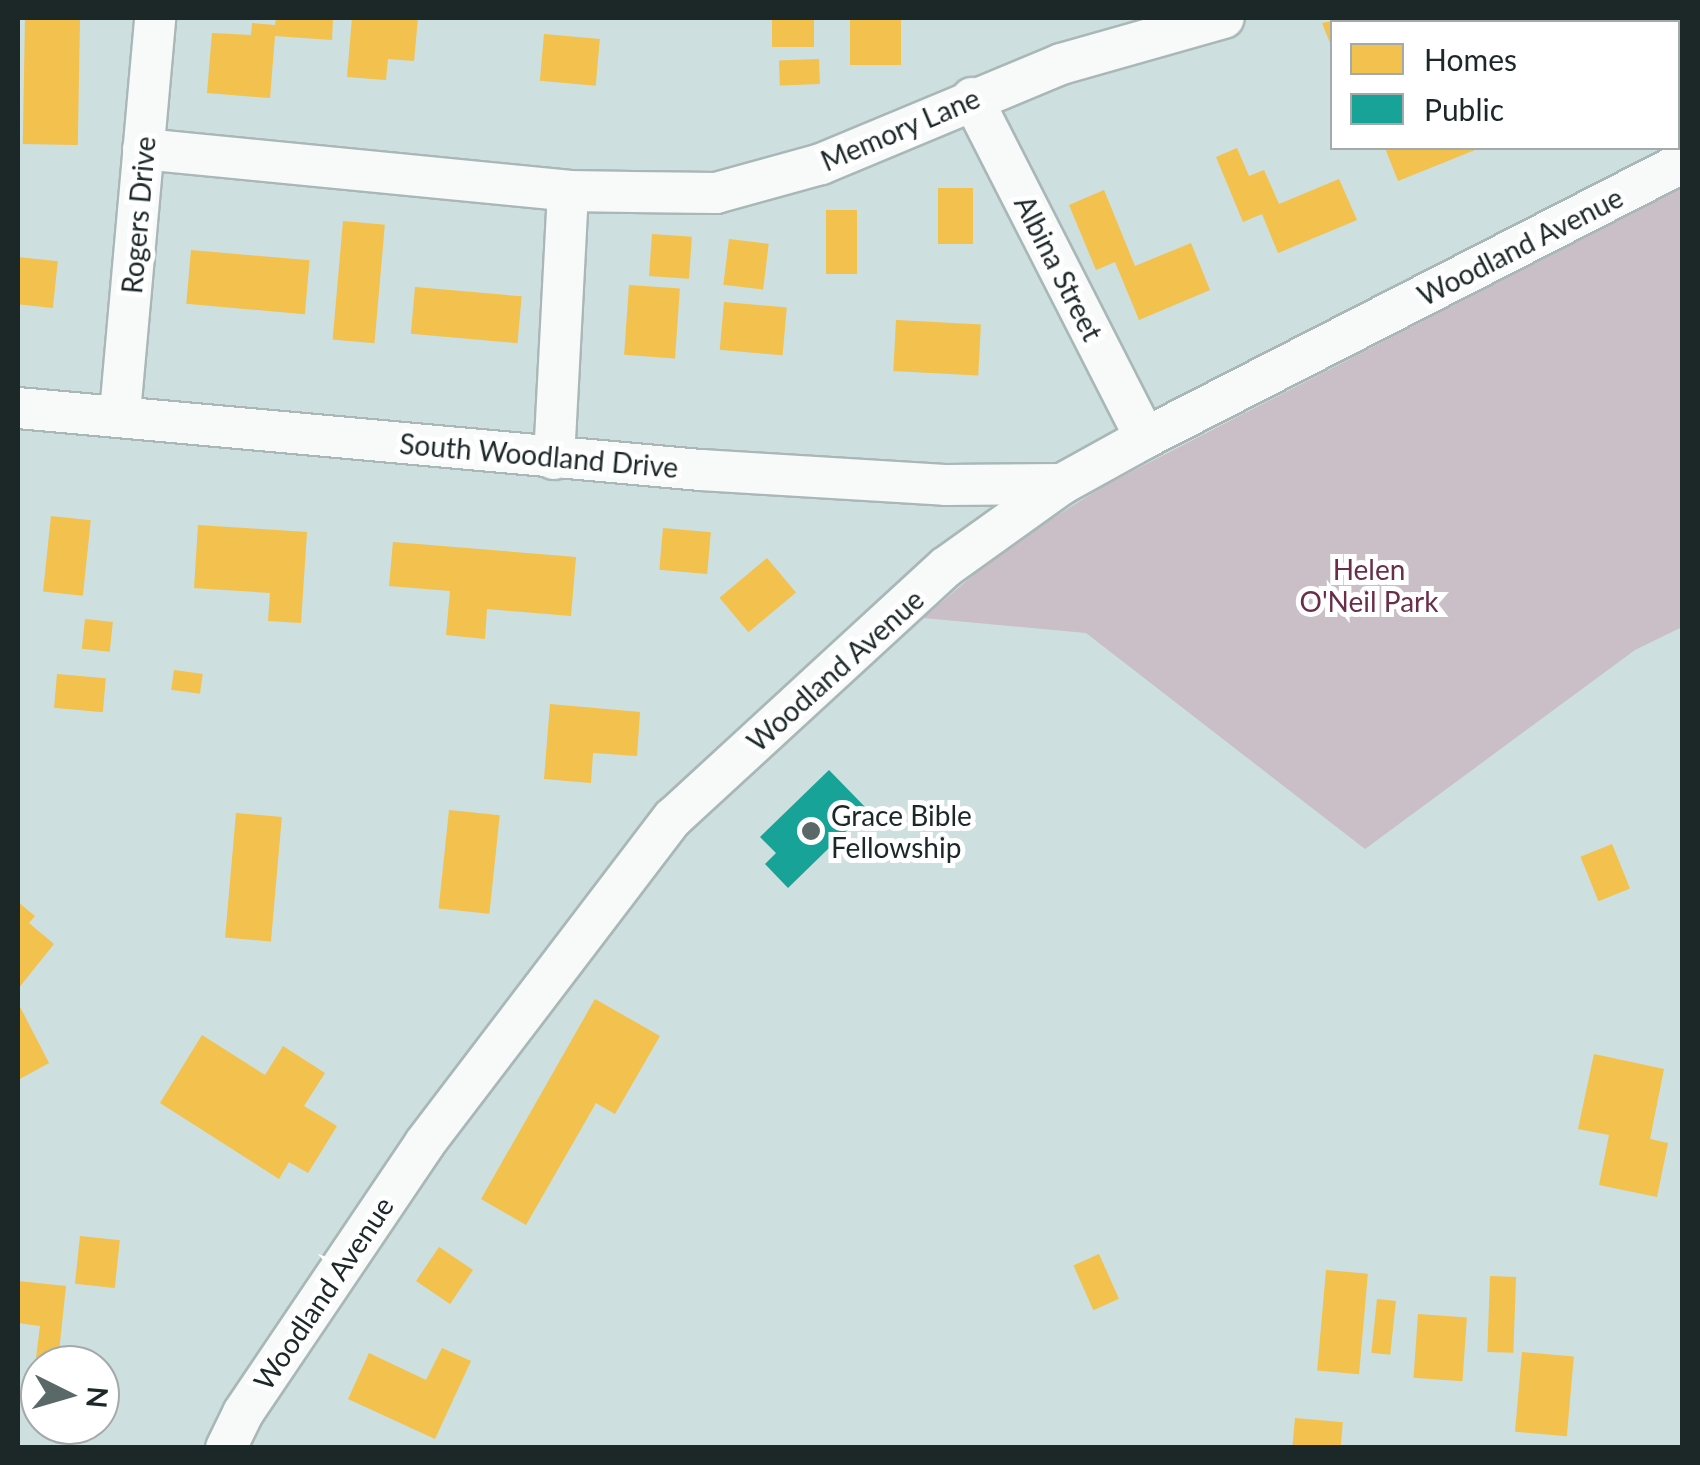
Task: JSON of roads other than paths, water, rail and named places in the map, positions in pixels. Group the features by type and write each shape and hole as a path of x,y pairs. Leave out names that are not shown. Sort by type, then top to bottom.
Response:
{"street":[{"name":"Rogers Drive","path":"120,413 154,18"},
{"name":"Memory Lane","path":"144,148 568,190 669,195 752,186 821,164 972,98 1224,18"},
{"name":"Albina Street","path":"972,98 1146,438"},
{"name":"Woodland Avenue","path":"226,1448 242,1413 425,1142 673,818 946,567 1062,484 1682,163"},
{"path":"554,458 568,190"},
{"name":"South Woodland Drive","path":"18,408 120,413 554,458 944,485 1062,484"}],"place":[{"name":"Grace Bible Fellowship","path":"811,831"}],"park label":[{"name":"Helen O'Neil Park","path":"1369,585"}]}
